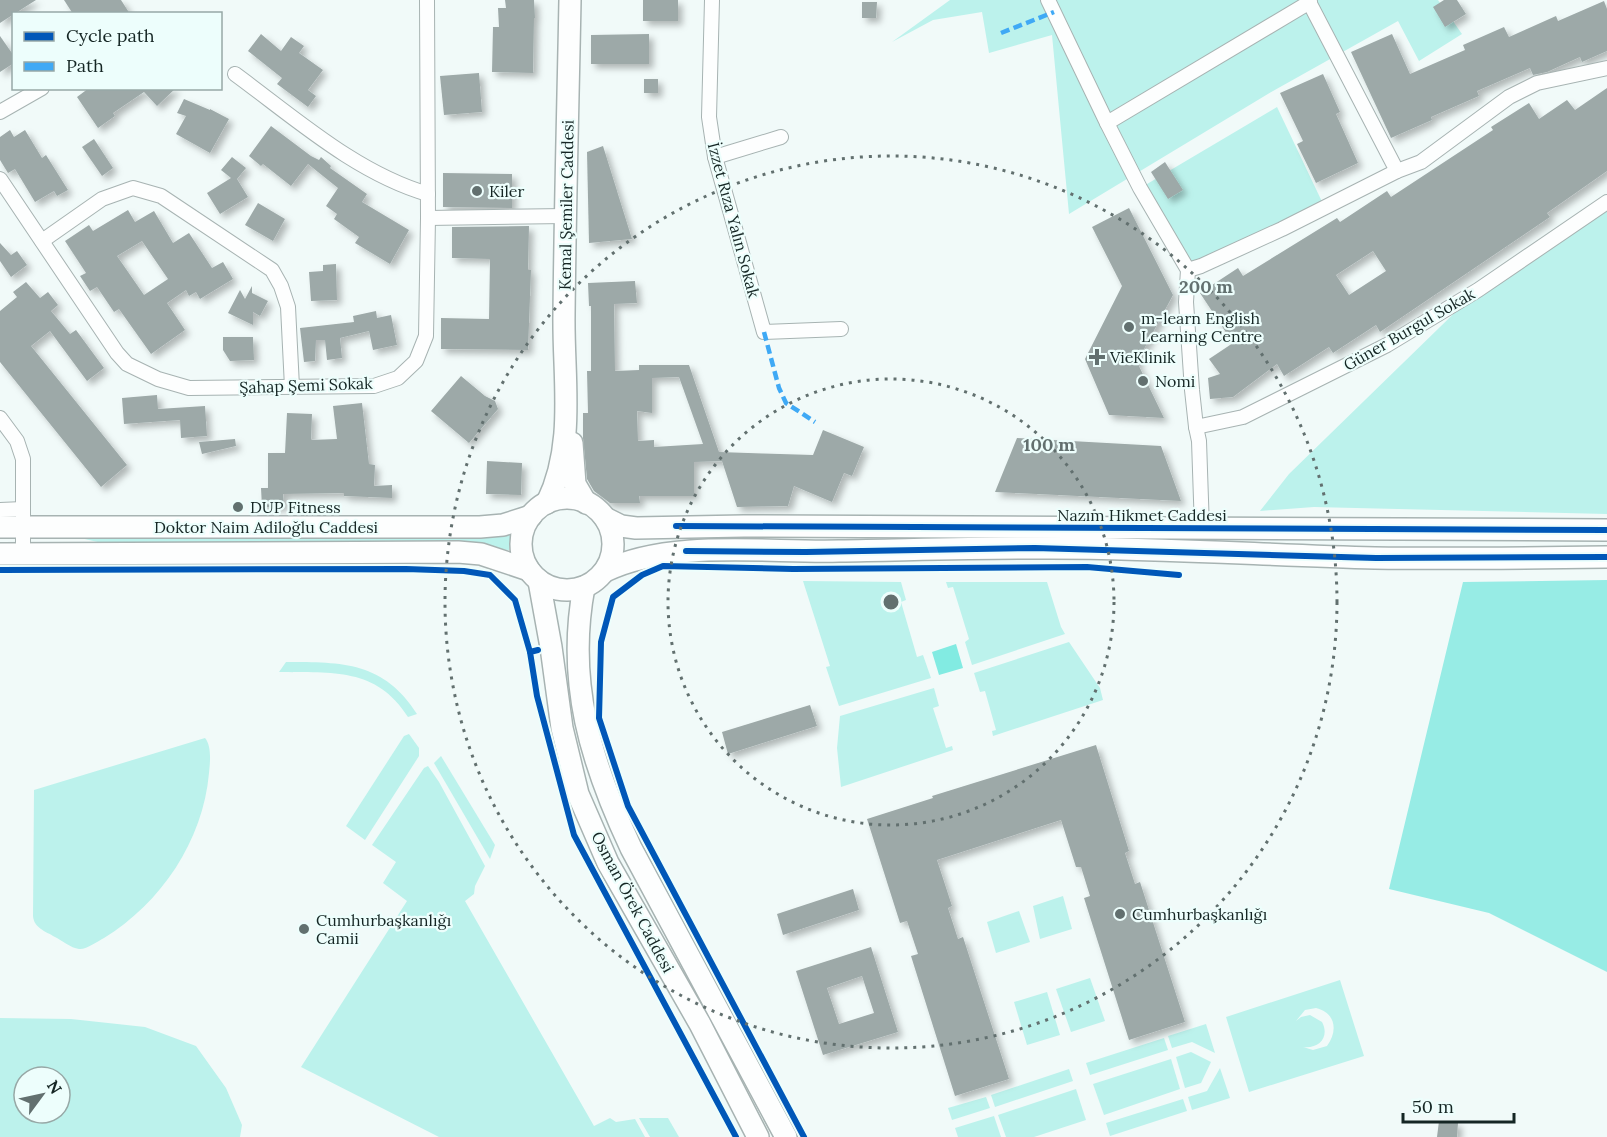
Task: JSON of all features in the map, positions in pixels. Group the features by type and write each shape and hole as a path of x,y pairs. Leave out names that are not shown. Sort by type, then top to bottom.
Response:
{"main road":[{"name":"Kemal Şemiler Caddesi","path":"539,510 555,486 565,439 567,410 564,317 570,0"},
{"name":"Kemal Şemiler Caddesi","path":"567,410 572,438 574,484 586,502"},
{"path":"567,498 586,502 605,518 610,528 613,550 605,571 596,581 584,588 561,590 549,587 534,575 524,560 521,549 525,526 539,510 567,498"},
{"name":"Doktor Naim Adiloğlu Caddesi","path":"0,527 23,518 480,527 503,525 539,510"},
{"name":"Nazım Hikmet Caddesi","path":"605,518 621,526 650,528 676,526 1607,530"},
{"name":"Nazım Hikmet Caddesi","path":"605,571 625,561 644,556 686,551 806,552 1046,548 1376,558 1607,557"},
{"name":"Doktor Naim Adiloğlu Caddesi","path":"0,554 458,552 481,554 534,575"},
{"name":"Osman Örek Caddesi","path":"534,575 551,647 562,728 578,794 608,863 700,1024 758,1137"},
{"name":"Osman Örek Caddesi","path":"584,588 579,614 580,685 595,759 609,801 631,848 786,1137"}],"street":[{"name":"Şahap Şemi Sokak","path":"0,179 107,339 127,363 158,379 189,388 374,386 398,378 416,360 426,336 429,218 427,0"},
{"name":"İzzet Rıza Yalın Sokak","path":"712,0 709,117 715,157 764,332 842,329"},
{"path":"1048,0 1140,188 1188,270 1186,302 1199,441 1202,529"},
{"path":"1107,123 1309,1 1397,171"},
{"path":"1188,270 1282,230 1397,171 1421,162 1509,97 1537,83 1607,68"},
{"path":"235,74 358,163 403,187 428,194"},
{"path":"0,112 38,90"},
{"path":"715,157 781,137"},
{"path":"42,241 102,200 133,188 161,196 272,270 281,286 288,307 292,387"},
{"name":"Güner Burgul Sokak","path":"1196,427 1243,417 1387,345 1478,290 1607,202"},
{"path":"429,218 566,216"},
{"path":"0,418 12,433 23,459 23,554"},
{"path":"0,510 23,518"}],"shaded area":[{"path":"950,0 1438,0 1462,34 1419,61 1398,21 1273,91 1069,214 1052,35 989,53 982,12 933,20 892,42"},
{"path":"1277,107 1325,208 1188,270 1142,187"},
{"path":"1607,210 1607,514 1314,507 1260,511 1289,474 1478,290"},
{"path":"511,530 509,550 451,546 102,543 76,537"},
{"path":"1607,580 1607,972 1489,913 1389,889 1463,582"},
{"path":"803,581 901,582 906,600 901,602 917,657 923,655 931,678 839,706 826,667 830,666"},
{"path":"946,582 1047,582 1065,634 972,665 965,642 969,639 953,587 948,588"},
{"path":"1069,642 1100,688 1103,700 993,736 992,731 996,730 985,691 980,692 974,673"},
{"path":"956,644 963,668 939,675 932,652"},
{"path":"286,662 326,663 360,668 391,684 417,714 408,717 382,689 367,681 335,673 279,672"},
{"path":"934,688 939,706 933,708 946,748 952,746 953,750 841,787 837,748 840,716"},
{"path":"409,734 419,748 419,756 365,840 346,826 404,736"},
{"path":"205,738 210,750 210,764 205,798 198,823 176,868 161,888 125,924 85,948 73,947 38,926 33,916 34,790"},
{"path":"441,756 495,845 490,859 434,763"},
{"path":"428,766 485,866 475,886 474,894 465,901 594,1126 610,1118 616,1122 635,1119 645,1137 439,1137 301,1067 407,901 383,883 396,862 372,845 424,768"},
{"path":"1063,896 1072,929 1040,939 1033,906"},
{"path":"1019,911 1030,942 996,953 987,922"},
{"path":"1090,978 1105,1021 1071,1032 1056,989"},
{"path":"1340,980 1364,1056 1249,1092 1226,1017","holes":["1316,1008 1323,1010 1333,1023 1331,1040 1327,1046 1313,1050 1303,1047 1318,1044 1324,1037 1324,1027 1322,1022 1310,1015 1296,1021 1305,1010"]},
{"path":"1047,992 1060,1035 1027,1045 1014,1002"},
{"path":"0,1018 71,1019 145,1027 196,1046 226,1088 242,1125 240,1137 0,1137"},
{"path":"1206,1024 1215,1053 1192,1042 1172,1048 1168,1036"},
{"path":"1164,1038 1168,1050 1090,1075 1086,1063"},
{"path":"1191,1052 1211,1062 1201,1083 1185,1088 1176,1057"},
{"path":"1171,1059 1180,1089 1104,1115 1093,1084"},
{"path":"1220,1068 1230,1098 1192,1110 1188,1097 1207,1091"},
{"path":"1069,1069 1073,1081 995,1107 991,1095"},
{"path":"1076,1089 1086,1120 1034,1137 1006,1137 998,1115"},
{"path":"986,1097 990,1108 952,1120 948,1108"},
{"path":"1183,1099 1187,1111 1110,1136 1106,1123"},
{"path":"994,1116 1001,1137 958,1137 955,1128"},
{"path":"639,1118 668,1118 679,1137 650,1137"}],"building":[{"path":"0,0 36,0 17,12 12,12 12,15 0,23"},
{"path":"64,0 121,0 129,12 72,12"},
{"path":"505,0 534,0 533,73 492,72 493,27 499,27 498,8 506,8"},
{"path":"643,0 678,0 678,21 643,21"},
{"path":"1444,0 1457,0 1466,14 1445,27 1433,7"},
{"path":"1604,1 1607,9 1607,51 1582,62 1580,57 1547,72 1533,75 1530,68 1477,91 1479,96 1391,138 1351,52 1392,34 1410,74 1465,50 1463,45 1504,27 1509,37 1556,16 1558,21"},
{"path":"862,2 877,2 876,18 862,18"},
{"path":"261,34 281,51 291,37 304,46 299,53 323,70 308,90 316,96 308,107 277,84 282,78 248,51"},
{"path":"649,34 649,64 591,64 591,35"},
{"path":"0,36 12,53 12,64 0,72"},
{"path":"479,73 482,112 444,115 440,76"},
{"path":"1323,74 1340,112 1336,114 1358,163 1316,183 1297,144 1303,141 1280,93"},
{"path":"644,79 658,79 658,93 644,93"},
{"path":"1607,88 1607,171 1547,213 1550,217 1380,332 1376,325 1333,353 1329,347 1284,376 1277,364 1233,397 1210,399 1208,378 1220,374 1209,359 1233,343 1200,293 1238,268 1243,276 1337,218 1340,222 1387,191 1391,197 1493,130 1491,127 1529,103 1539,119 1567,100 1575,110","holes":["1373,251 1386,271 1349,295 1336,275"]},
{"path":"86,90 174,90 157,106 144,92 113,113 115,116 98,128 77,97"},
{"path":"184,99 229,119 210,153 176,134 186,116 177,113"},
{"path":"271,126 311,156 319,160 321,157 331,166 330,168 367,194 362,202 409,230 390,264 355,243 359,237 334,219 337,214 326,206 338,188 308,164 291,186 249,156"},
{"path":"10,130 14,137 25,130 42,158 46,155 68,190 57,196 54,191 35,202 15,169 8,173 0,160 0,137"},
{"path":"94,139 113,168 102,176 82,147"},
{"path":"603,146 632,239 589,243 587,152"},
{"path":"232,157 246,168 237,179 248,197 220,214 207,193 231,178 221,170"},
{"path":"1165,162 1183,190 1168,199 1151,172"},
{"name":"Kiler","path":"443,173 512,174 512,208 443,207"},
{"path":"258,203 285,219 273,241 245,225"},
{"name":"m-learn English Learning Centre","path":"1129,208 1173,295 1137,362 1164,418 1109,415 1085,359 1122,286 1092,227"},
{"path":"128,210 135,222 154,211 173,243 189,233 212,268 223,262 233,279 200,299 196,292 189,296 186,290 167,303 185,330 151,354 119,309 114,312 97,287 90,291 80,276 86,273 65,241 89,225 93,231","holes":["142,241 168,279 144,295 117,256"]},
{"path":"529,226 528,270 531,270 528,350 441,349 441,318 489,319 490,259 452,258 452,227"},
{"path":"0,243 11,255 17,251 27,265 11,277 0,261"},
{"path":"336,264 337,300 311,301 309,272 323,271 323,265"},
{"path":"635,281 637,303 614,304 615,371 639,370 639,365 689,365 719,452 813,455 823,430 864,447 852,476 844,473 832,502 794,486 788,506 737,507 722,461 694,462 694,496 639,496 640,503 610,503 594,491 587,479 583,438 583,413 588,413 587,371 591,371 591,306 589,306 588,283","holes":["679,377 703,444 654,447 654,440 638,441 637,411 652,413 652,378"]},
{"path":"26,282 40,298 48,292 58,305 51,311 70,334 76,330 104,368 87,381 50,331 31,346 127,465 101,487 0,362 0,311 17,297 13,292"},
{"path":"252,286 252,293 268,301 260,316 253,312 253,325 228,313 240,290 245,299"},
{"path":"376,311 377,318 391,315 397,345 373,350 369,331 340,338 342,358 327,360 325,340 316,340 315,361 304,362 300,328 354,322 353,316"},
{"path":"223,337 253,337 254,360 230,361 223,350"},
{"path":"461,376 485,396 495,401 498,409 469,443 431,411"},
{"path":"157,395 158,409 205,406 207,436 181,438 180,420 124,424 122,398"},
{"path":"362,403 369,464 375,465 374,486 392,485 392,498 344,496 344,493 283,494 284,507 262,507 261,488 268,488 268,453 285,453 287,413 312,414 311,440 337,439 333,406"},
{"path":"1017,438 1161,446 1181,501 995,492"},
{"path":"235,439 236,446 202,454 199,442"},
{"path":"487,461 522,463 521,495 486,494"},
{"path":"810,705 817,726 728,754 722,732"},
{"name":"Cumhurbaşkanlığı","path":"1096,745 1129,851 1125,853 1135,884 1140,882 1185,1022 1129,1040 1084,898 1090,896 1081,867 1076,867 1061,820 937,860 952,906 948,908 958,939 963,937 1009,1079 955,1096 911,956 918,954 907,921 900,923 867,819 933,798 932,796"},
{"path":"853,889 859,910 783,935 777,914"},
{"path":"871,947 898,1032 823,1055 796,971","holes":["862,976 874,1013 839,1024 827,988"]},
{"path":"1439,1121 1458,1123 1457,1137 1437,1137"}],"marked path":[{"path":"1001,33 1054,12"},
{"path":"764,332 779,388 786,403 815,422"}],"cycle path":[{"path":"676,526 1607,530"},
{"path":"686,551 806,552 1035,548 1376,558 1607,557"},
{"path":"804,1137 628,806 599,718 601,642 613,597 642,575 663,566 793,569 1087,567 1179,575"},
{"path":"0,570 406,569 464,571 490,575 515,600 530,652"},
{"path":"538,650 530,652 537,696 574,835 736,1137"}],"place":[{"name":"Kiler","path":"477,191"},
{"name":"m-learn English Learning Centre","path":"1129,327"},
{"name":"VieKlinik","path":"1097,357"},
{"name":"Nomi","path":"1143,381"},
{"name":"DUP Fitness","path":"238,507"},
{"name":"Cumhurbaşkanlığı","path":"1120,914"},
{"name":"Cumhurbaşkanlığı Camii","path":"304,929"}]}
